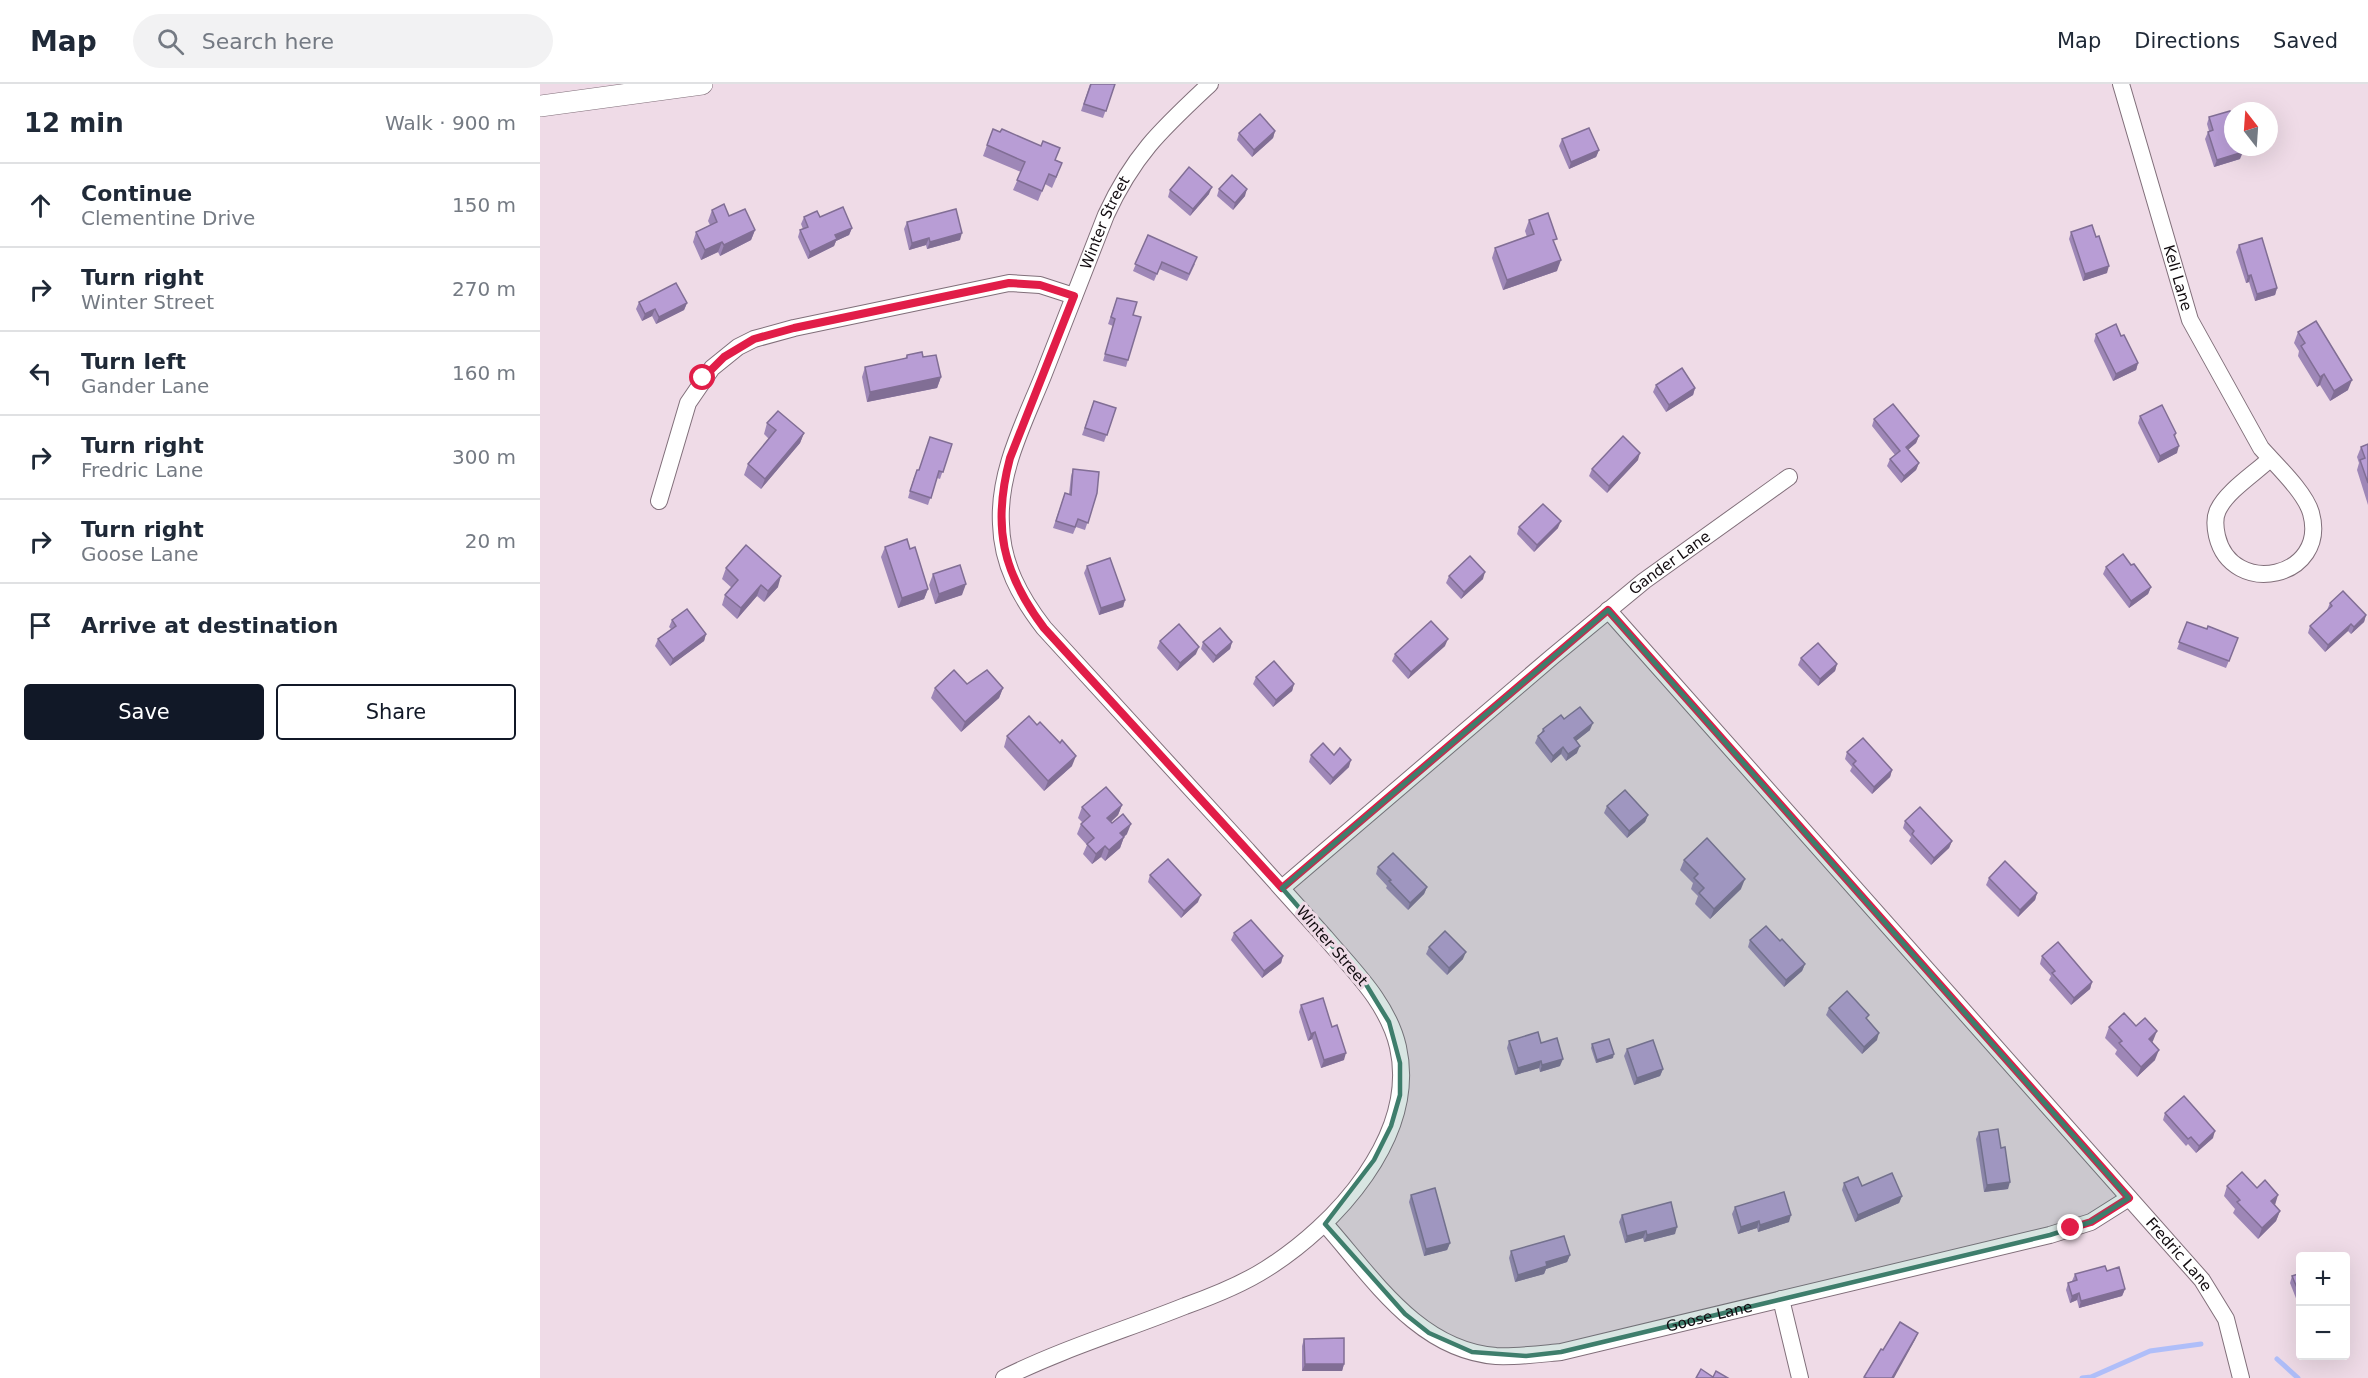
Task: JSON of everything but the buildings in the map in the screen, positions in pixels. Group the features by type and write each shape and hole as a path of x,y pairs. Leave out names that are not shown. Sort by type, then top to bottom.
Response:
{"street":[{"path":"540,106 702,84"},
{"name":"Winter Street","path":"1004,1378 1057,1355 1217,1294 1284,1257 1325,1224 1353,1192 1374,1160 1391,1126 1400,1095 1398,1047 1389,1022 1367,986 1282,888 1044,628 1013,579 1002,543 1001,512 1004,482 1010,458 1106,215 1134,162 1158,133 1210,84"},
{"name":"Keli Lane","path":"2121,84 2190,320 2261,448 2295,487 2310,511 2313,526 2311,543 2305,555 2294,566 2278,574 2257,575 2241,568 2227,557 2219,543 2215,526 2218,510 2230,493 2270,459"},
{"path":"659,501 683,417 695,391 712,368 738,347 754,339 794,328 1009,283 1040,285 1074,296"},
{"name":"Gander Lane","path":"1282,888 1608,610 1644,581 1789,477"},
{"name":"Fredric Lane","path":"1608,610 2202,1280 2216,1299 2226,1319 2241,1378"},
{"name":"Goose Lane","path":"1325,1224 1405,1314 1429,1333 1453,1346 1496,1356 1526,1356 1561,1352 2050,1235 2091,1222 2129,1198"},
{"path":"1781,1299 1800,1378"}],"highlighted area":[{"path":"1608,610 2129,1198 2091,1222 2050,1235 1561,1352 1526,1356 1472,1352 1429,1333 1405,1314 1325,1224 1374,1160 1391,1126 1400,1095 1400,1063 1389,1022 1367,986 1282,888"}],"waterway":[{"path":"2082,1378 2091,1377 2150,1351 2201,1344"},
{"path":"2277,1359 2298,1378"}],"route":[{"path":"703,378 738,347 754,339 794,328 1009,283 1030,283 1074,296 1010,458 1004,482 1000,523 1002,543 1013,579 1032,613 1044,628 1282,888 1608,610 2129,1198 2091,1222 2071,1228"}]}
